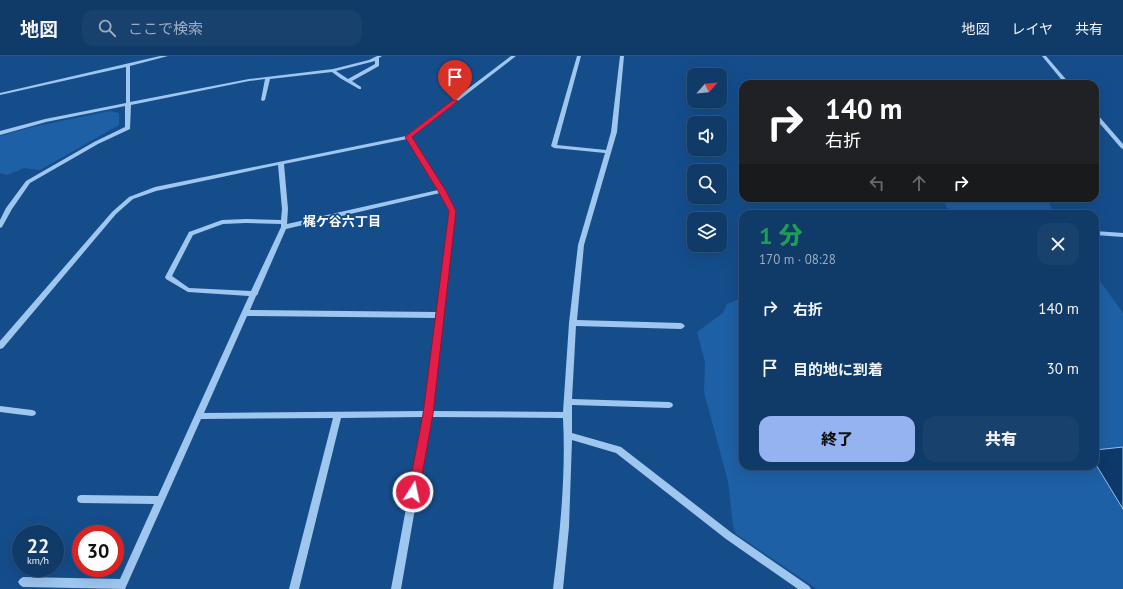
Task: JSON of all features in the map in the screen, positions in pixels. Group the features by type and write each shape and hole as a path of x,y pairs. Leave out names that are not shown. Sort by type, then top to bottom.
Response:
{"street":[{"path":"0,94 128,66 166,56"},
{"path":"0,346 114,213 131,198 155,190 408,137 514,56"},
{"path":"579,56 554,146 608,152"},
{"path":"558,589 565,527 568,435 567,415 573,323 581,245 614,132 622,56"},
{"path":"1044,56 1065,80"},
{"path":"0,133 45,121 249,80 333,70 371,61 378,57"},
{"path":"350,80 376,65 378,57"},
{"path":"0,226 9,208 28,182 96,143 128,128 128,66"},
{"path":"333,70 338,76 350,80 359,88"},
{"path":"262,100 268,78"},
{"path":"1099,119 1121,142 1123,147"},
{"path":"396,589 428,414 452,211 442,191 408,137"},
{"path":"23,582 121,587 247,313 284,225 285,209 281,164"},
{"path":"255,294 188,290 168,277 191,234 222,222 246,221 284,225 442,191"},
{"path":"1099,233 1123,235"},
{"path":"247,313 440,316"},
{"path":"573,323 681,326"},
{"path":"568,402 669,405"},
{"path":"0,409 32,413"},
{"path":"199,416 428,414 567,415"},
{"path":"294,589 338,415"},
{"path":"568,435 618,450 729,536 804,589"},
{"path":"81,499 161,500"}],"shaded area":[{"path":"110,111 119,113 119,125 40,170 24,168 7,175 0,173 0,136 32,127"},
{"path":"944,202 1048,202 1053,210 948,210"},
{"path":"1099,280 1123,313 1123,589 817,589 736,534 733,526 728,481 704,392 705,362 697,332 723,313 727,304 739,300 739,470 1099,470"},
{"path":"1123,447 1123,509 1099,470 1099,450"}],"district":[{"name":"梶ケ谷六丁目","path":"342,221"}],"route":[{"path":"413,492 428,414 452,211 442,191 408,137 455,101"}]}
